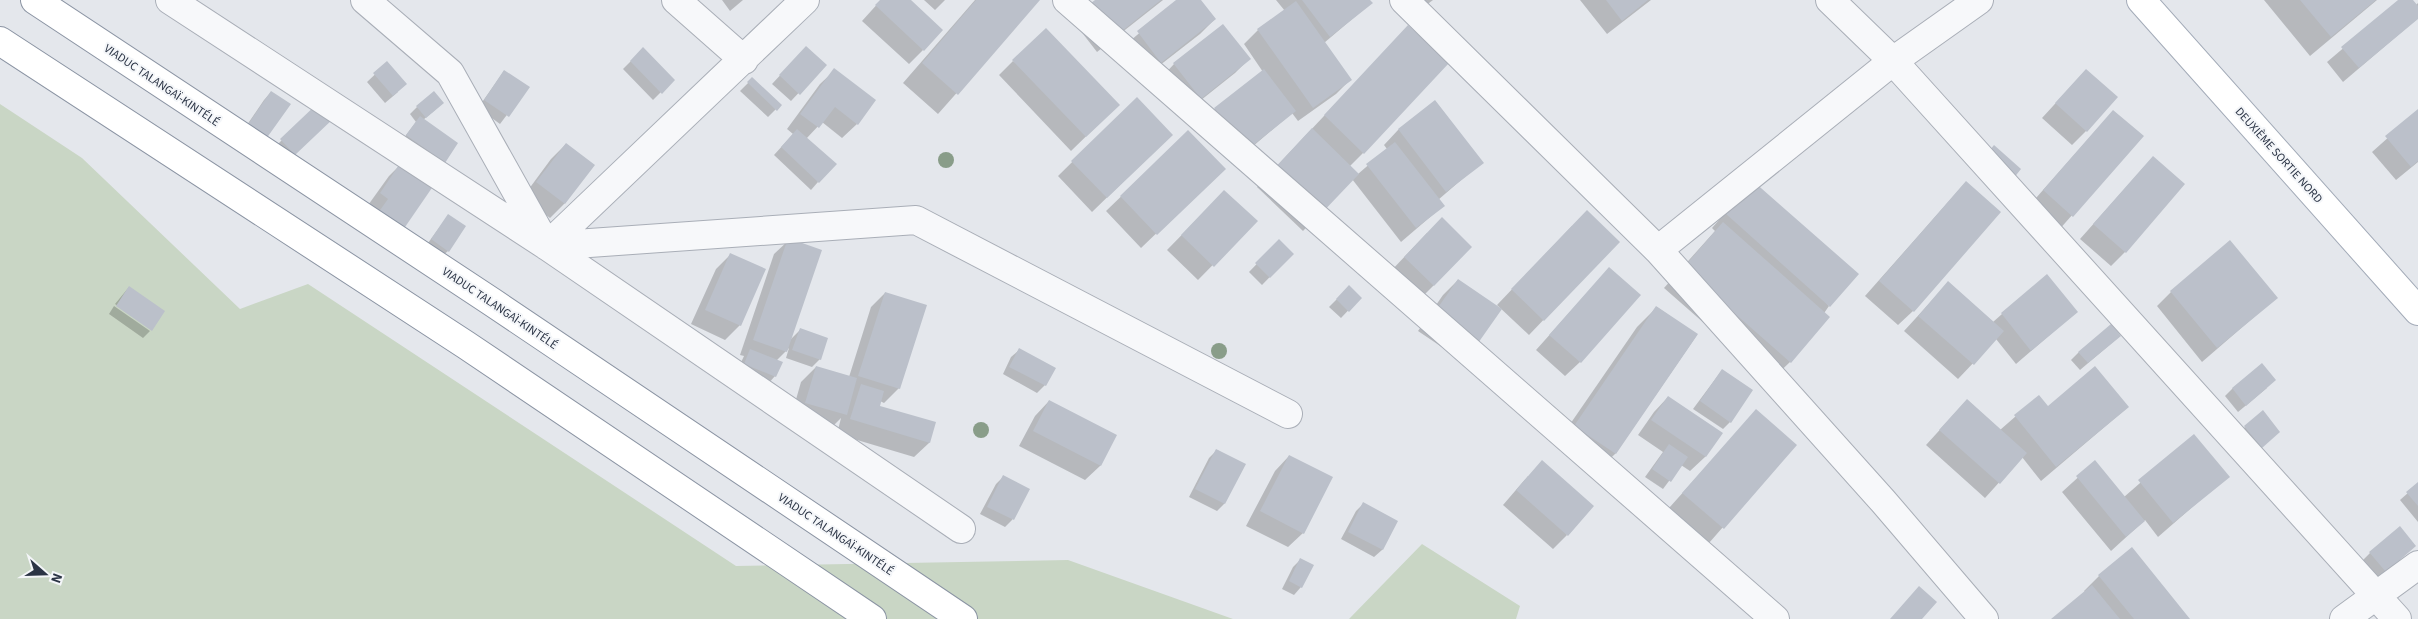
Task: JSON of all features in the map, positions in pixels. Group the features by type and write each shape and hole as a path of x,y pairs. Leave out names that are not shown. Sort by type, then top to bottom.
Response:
{"main road":[{"name":"VIADUC TALANGAÏ-KINTÉLÉ","path":"35,0 492,302 963,619"},
{"name":"DEUXIÈME SORTIE NORD","path":"2141,0 2418,311"},
{"path":"0,41 466,345 872,619"}],"street":[{"path":"170,0 547,246 961,529"},
{"path":"365,0 450,73 547,246"},
{"path":"676,0 744,60"},
{"path":"547,246 805,0"},
{"path":"1066,0 1775,619"},
{"path":"1404,0 1658,250 1882,501 1984,619"},
{"path":"1830,0 1893,61 2398,619"},
{"path":"1658,250 1893,61 1979,0"},
{"path":"547,246 916,220 1288,414"},
{"path":"2344,619 2418,566"}],"green space":[{"path":"0,104 82,158 240,309 308,284 736,566 1068,560 1233,619 0,619"},
{"path":"1422,544 1520,606 1516,619 1349,619"}],"building":[{"path":"880,0 911,0 943,30 924,51 875,5"},
{"path":"976,0 1040,0 958,95 922,63"},
{"path":"1095,0 1161,0 1112,39 1087,6"},
{"path":"1176,0 1201,0 1216,19 1161,63 1137,31"},
{"path":"1302,0 1370,0 1373,3 1330,37"},
{"path":"1606,0 1648,0 1622,21"},
{"path":"2300,0 2376,0 2331,37"},
{"path":"2398,0 2413,0 2418,6 2418,19 2359,68 2341,47"},
{"path":"1296,1 1352,80 1313,108 1257,29"},
{"path":"1223,24 1251,59 1201,99 1173,63"},
{"path":"1408,25 1449,63 1364,154 1324,115"},
{"path":"1046,28 1120,105 1086,137 1012,60"},
{"path":"806,46 827,65 800,95 779,75"},
{"path":"643,47 675,80 662,94 630,61"},
{"path":"387,61 407,84 393,96 373,73"},
{"path":"834,68 876,100 858,125 835,107 819,128 800,114"},
{"path":"1264,69 1296,111 1247,150 1214,108"},
{"path":"2086,69 2118,97 2087,132 2055,103"},
{"path":"504,70 530,87 509,117 484,100"},
{"path":"752,77 782,105 777,111 747,82"},
{"path":"271,91 291,104 261,146 242,133"},
{"path":"434,91 444,103 426,118 416,106"},
{"path":"1137,97 1173,135 1107,198 1071,161"},
{"path":"1435,100 1484,163 1446,192 1398,129"},
{"path":"319,102 334,118 295,155 280,139"},
{"path":"2418,109 2418,161 2411,167 2385,136"},
{"path":"2113,110 2144,136 2073,217 2043,190"},
{"path":"420,116 458,143 445,163 406,135"},
{"path":"1312,128 1359,174 1318,217 1271,172"},
{"path":"797,129 837,164 819,183 781,147"},
{"path":"1188,130 1226,169 1157,235 1120,196"},
{"path":"1395,142 1445,206 1416,228 1366,164"},
{"path":"566,143 595,165 565,204 536,182"},
{"path":"1994,145 2021,169 2013,179 1986,155"},
{"path":"2153,156 2185,184 2126,253 2093,224"},
{"path":"403,159 436,182 403,230 378,213 388,199 380,193"},
{"path":"1753,181 1859,274 1830,307 1725,213"},
{"path":"1966,181 2001,212 1914,312 1879,281"},
{"path":"1224,190 1258,221 1214,267 1181,235"},
{"path":"1587,210 1620,242 1544,321 1511,289"},
{"path":"448,214 466,226 449,252 431,239"},
{"path":"1442,217 1472,247 1434,286 1404,257"},
{"path":"1723,222 1830,317 1791,363 1683,268"},
{"path":"788,238 822,250 787,352 753,340"},
{"path":"1279,239 1294,254 1270,278 1255,263"},
{"path":"2230,240 2278,298 2217,348 2170,291"},
{"path":"730,253 766,269 741,326 705,310"},
{"path":"1609,267 1641,295 1581,363 1549,335"},
{"path":"2047,274 2078,312 2031,351 2001,313"},
{"path":"1458,279 1502,309 1476,346 1432,316"},
{"path":"1948,281 2004,331 1974,365 1918,316"},
{"path":"1349,285 1362,298 1349,312 1336,299"},
{"path":"129,286 165,311 152,331 116,306"},
{"path":"885,292 927,305 900,389 858,376"},
{"path":"1656,306 1698,334 1616,454 1574,426"},
{"path":"2111,324 2121,336 2088,363 2078,352"},
{"path":"800,328 828,338 821,360 792,350"},
{"path":"1019,348 1056,368 1046,386 1009,367"},
{"path":"750,349 783,362 776,377 744,364"},
{"path":"2262,363 2276,380 2246,406 2232,388"},
{"path":"816,366 857,378 847,415 805,403"},
{"path":"2095,366 2129,407 2056,467 2014,415 2039,395 2048,406"},
{"path":"1722,369 1753,390 1731,423 1700,401"},
{"path":"861,384 884,391 880,406 936,422 930,443 850,419"},
{"path":"1668,396 1723,433 1706,457 1651,420"},
{"path":"1967,399 2027,453 2000,484 1939,430"},
{"path":"1049,400 1117,435 1101,466 1033,431"},
{"path":"1756,409 1797,445 1724,529 1682,493"},
{"path":"2263,410 2280,432 2262,448 2244,426"},
{"path":"2194,434 2230,477 2173,523 2138,480"},
{"path":"1669,444 1688,457 1671,482 1652,469"},
{"path":"1216,449 1246,464 1225,504 1195,489"},
{"path":"1289,455 1333,477 1304,534 1260,511"},
{"path":"1542,460 1594,506 1568,536 1516,490"},
{"path":"2095,460 2145,521 2126,537 2076,476"},
{"path":"1003,475 1030,489 1014,520 987,507"},
{"path":"2418,482 2418,506 2406,492"},
{"path":"1363,502 1398,521 1383,550 1348,532"},
{"path":"2400,526 2416,546 2386,572 2369,552"},
{"path":"2132,547 2190,619 2134,619 2098,575"},
{"path":"1300,558 1314,565 1302,588 1289,581"},
{"path":"2092,585 2120,619 2051,619"},
{"path":"1919,586 1937,602 1922,619 1890,619"}]}
